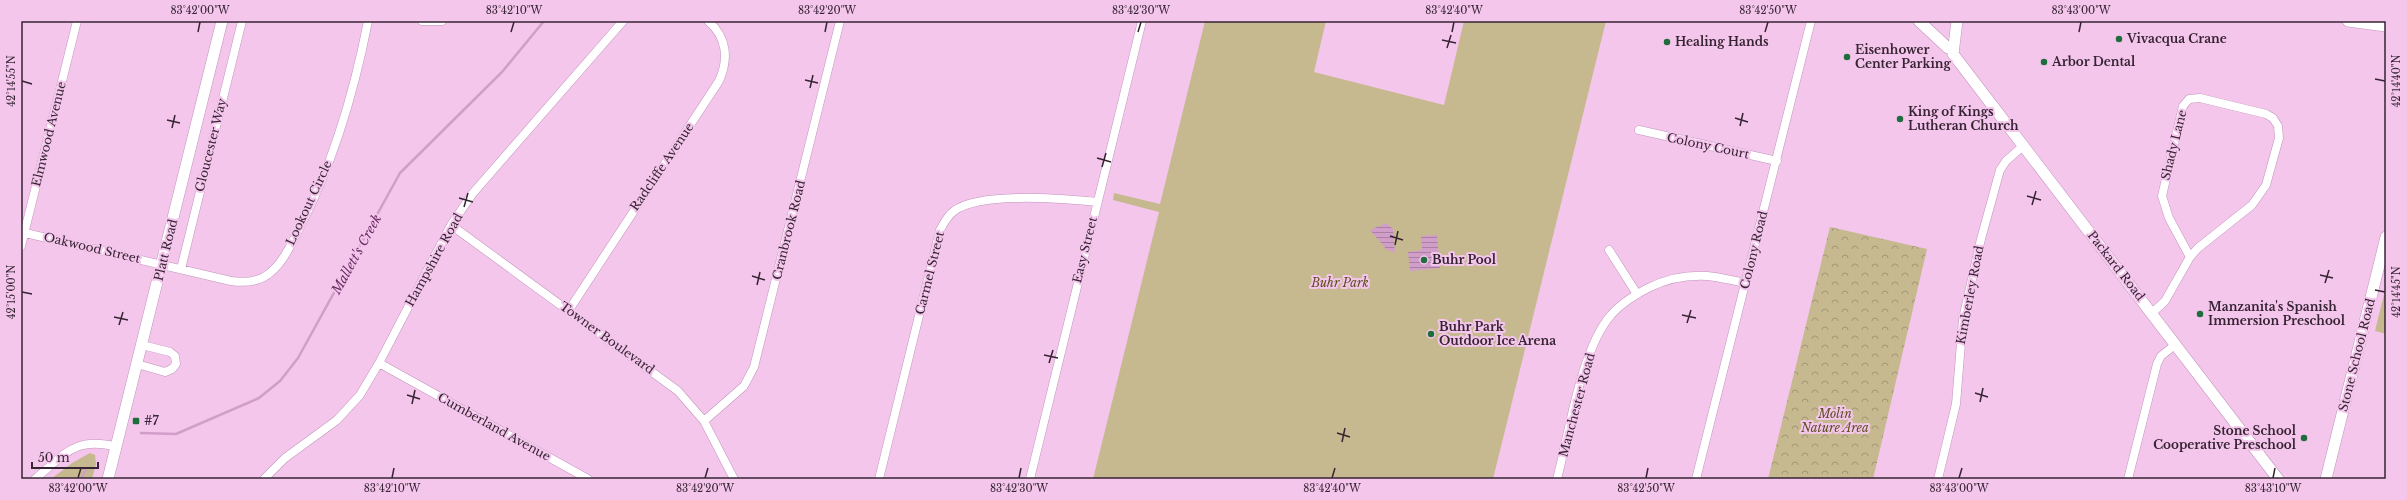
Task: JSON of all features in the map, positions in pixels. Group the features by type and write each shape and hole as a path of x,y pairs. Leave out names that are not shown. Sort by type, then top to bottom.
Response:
{"main road":[{"name":"Platt Road","path":"108,479 222,21"},
{"path":"1919,21 1951,51"},
{"name":"Packard Road","path":"1931,21 1951,51 2278,479"},
{"path":"1951,51 1957,21"},
{"path":"2348,21 2386,26"},
{"name":"Stone School Road","path":"2326,477 2386,237"}],"street":[{"name":"Elmwood Avenue","path":"21,246 23,232 77,21"},
{"name":"Gloucester Way","path":"181,269 242,21"},
{"name":"Lookout Circle","path":"162,265 243,283 256,281 270,274 278,264 303,220 338,137 359,68 368,21"},
{"path":"422,21 442,21"},
{"name":"Hampshire Road","path":"264,479 285,458 326,429 349,408 360,395 379,363 451,225 473,193 623,21"},
{"name":"Radcliffe Avenue","path":"569,310 720,81 726,60 725,47 722,37 708,21"},
{"name":"Cranbrook Road","path":"704,421 744,386 754,367 840,21"},
{"name":"Easy Street","path":"1030,479 1142,21"},
{"name":"Colony Road","path":"1696,479 1811,21"},
{"name":"Shady Lane","path":"2152,313 2165,301 2190,257 2198,248 2252,205 2266,185 2279,138 2278,126 2273,118 2266,114 2200,98 2189,99 2183,106 2162,196 2169,218 2190,257"},
{"name":"Colony Court","path":"1639,130 1777,161"},
{"name":"Kimberley Road","path":"1938,479 1956,404 1960,339 1981,239 2000,170 2006,161 2024,146"},
{"name":"Carmel Street","path":"879,479 940,230 946,219 955,210 980,202 1060,199 1097,202"},
{"name":"Towner Boulevard","path":"451,225 678,391 704,421 734,479"},
{"name":"Oakwood Street","path":"23,232 162,265"},
{"path":"1609,250 1637,294"},
{"name":"Manchester Road","path":"1557,479 1592,348 1600,331 1611,315 1637,294 1659,283 1684,276 1707,276 1746,283"},
{"path":"2128,479 2157,364 2161,356 2176,344"},
{"path":"137,364 165,372 172,369 176,364 175,356 170,352 142,345"},
{"name":"Cumberland Avenue","path":"379,363 588,479"},
{"path":"35,479 67,452 81,444 95,442 116,447"}],"green space":[{"name":"Buhr Park","path":"1205,21 1326,21 1314,72 1444,105 1464,21 1606,21 1493,479 1093,479 1159,212 1113,200 1114,193 1160,204"},
{"name":"Molin Nature Area","path":"1830,227 1927,249 1873,479 1768,479"},
{"path":"2386,286 2386,334 2375,331"},
{"path":"90,453 95,455 96,464 92,479 51,479 72,463"}],"shaded area":[{"path":"1386,223 1393,229 1395,252 1387,250 1370,230"},
{"name":"Buhr Pool","path":"1437,235 1440,268 1410,271 1408,252 1422,250 1421,236"}],"waterway":[{"name":"Mallett's Creek","path":"141,433 176,434 259,398 280,381 298,358 400,173 502,72 544,21"},
{"name":"Mallett's Creek","path":"81,479 86,469"}],"place":[{"name":"Vivacqua Crane","path":"2119,39"},
{"name":"Healing Hands","path":"1667,42"},
{"name":"Eisenhower Center Parking","path":"1847,57"},
{"name":"Arbor Dental","path":"2044,62"},
{"name":"King of Kings Lutheran Church","path":"1900,119"},
{"name":"Buhr Pool","path":"1424,260"},
{"name":"Manzanita's Spanish Immersion Preschool","path":"2200,314"},
{"name":"Buhr Park Outdoor Ice Arena","path":"1431,334"},
{"name":"#7","path":"136,421"},
{"name":"Stone School Cooperative Preschool","path":"2304,438"}]}
